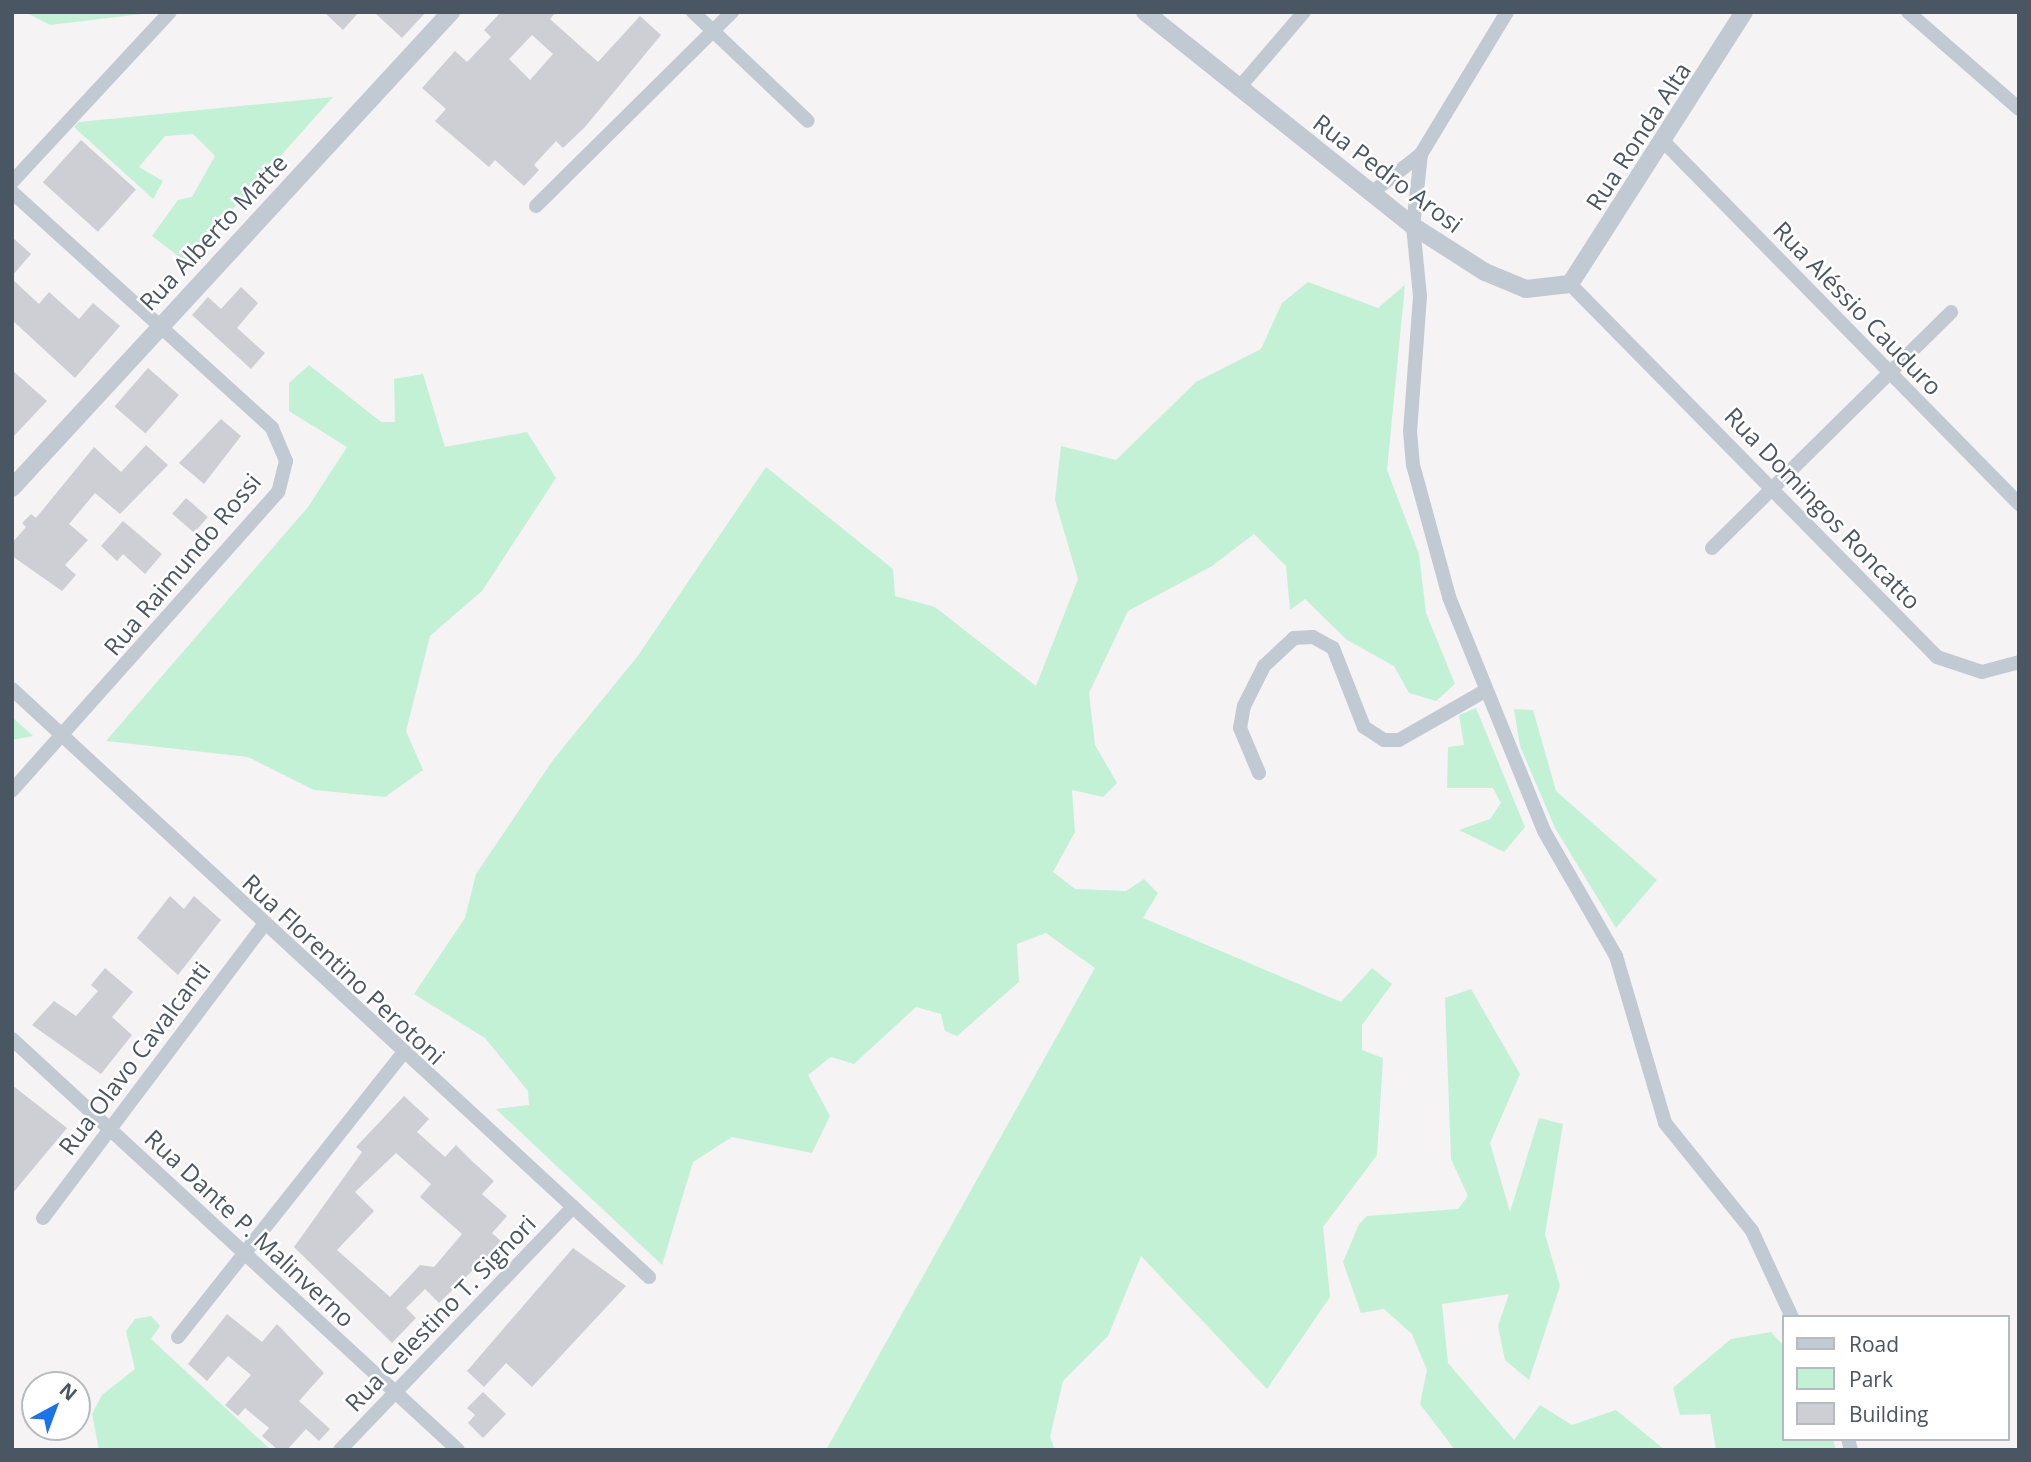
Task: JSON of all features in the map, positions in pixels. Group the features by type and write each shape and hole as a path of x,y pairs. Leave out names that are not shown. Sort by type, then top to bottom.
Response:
{"street":[{"path":"12,182 170,12"},
{"name":"Rua Alberto Matte","path":"12,488 157,328 452,12"},
{"path":"693,12 808,121"},
{"path":"536,206 732,12"},
{"name":"Rua Pedro Arosi","path":"1145,12 1238,89 1413,226 1506,284 1526,289 1570,284"},
{"path":"1238,89 1304,12"},
{"path":"1370,194 1421,155 1507,12"},
{"name":"Rua Ronda Alta","path":"1570,284 1665,143 1744,12"},
{"path":"1908,12 2019,109"},
{"name":"Rua Aléssio Cauduro","path":"1665,143 2019,504"},
{"path":"1421,155 1413,226 1420,296 1413,465 1483,692 1544,831 1616,956 1665,1123 1752,1231 1791,1315"},
{"name":"Rua Raimundo Rossi","path":"12,192 157,328 272,428 286,461 278,492 12,791"},
{"name":"Rua Domingos Roncatto","path":"1570,284 1618,328 1772,492 1937,657 1982,672 2019,662"},
{"path":"1712,548 1892,374 1951,312"},
{"path":"1259,773 1240,728 1244,706 1264,666 1294,638 1313,637 1333,648 1364,727 1384,740 1399,740 1483,692"},
{"name":"Rua Florentino Perotoni","path":"12,689 263,926 649,1277"},
{"name":"Rua Olavo Cavalcanti","path":"43,1218 108,1128 263,926"},
{"name":"Rua Dante P. Malinverno","path":"12,1040 458,1450"},
{"path":"178,1337 402,1054"},
{"name":"Rua Celestino T. Signori","path":"340,1450 573,1208"}],"green space":[{"path":"25,12 158,12 50,25"},
{"path":"333,97 186,262 152,236 178,200 192,197 215,156 193,134 165,136 139,167 163,181 153,199 74,127 79,122"},
{"path":"1308,282 1378,308 1405,285 1387,470 1419,554 1426,613 1455,684 1436,701 1409,693 1394,666 1347,640 1305,599 1290,610 1286,566 1254,534 1212,566 1128,611 1089,693 1095,745 1117,783 1103,797 1072,790 1075,832 1053,872 1075,889 1126,891 1144,879 1158,893 1143,918 1341,1002 1372,968 1392,984 1362,1025 1362,1050 1383,1058 1377,1155 1323,1227 1330,1297 1267,1389 1141,1256 1108,1336 1063,1381 1050,1437 1055,1450 826,1450 1095,968 1046,933 1017,944 1019,982 957,1036 945,1031 941,1014 916,1007 854,1064 831,1057 808,1075 830,1116 812,1153 732,1137 693,1162 662,1265 496,1109 529,1105 528,1091 485,1038 414,994 465,918 476,874 553,760 637,657 766,467 893,569 895,596 935,607 1036,686 1078,579 1055,500 1061,446 1116,460 1196,382 1261,349 1282,303"},
{"path":"309,365 381,422 395,422 394,379 423,374 445,447 527,432 556,478 482,591 430,636 406,731 423,770 385,797 314,790 248,757 106,741 308,507 347,447 289,411 289,383"},
{"path":"1476,708 1525,827 1504,852 1459,830 1490,819 1501,803 1493,788 1447,788 1448,747 1464,745 1459,715"},
{"path":"1514,709 1533,710 1556,791 1657,880 1616,928 1555,828 1520,746"},
{"path":"12,717 33,736 12,740"},
{"path":"1471,989 1520,1074 1490,1143 1510,1212 1539,1118 1563,1124 1545,1234 1560,1286 1529,1380 1505,1360 1498,1326 1509,1294 1442,1304 1448,1363 1514,1440 1540,1405 1572,1425 1616,1410 1665,1450 1455,1450 1420,1404 1427,1370 1412,1334 1384,1309 1361,1313 1343,1262 1359,1224 1367,1216 1458,1209 1468,1196 1451,1159 1445,998"},
{"path":"151,1316 160,1326 151,1339 271,1450 99,1450 92,1414 102,1395 135,1369 126,1331 135,1319"},
{"path":"1771,1332 1783,1345 1783,1441 1834,1441 1836,1450 1716,1450 1710,1414 1680,1415 1673,1388 1731,1339"}],"building":[{"path":"324,12 359,12 343,30"},
{"path":"374,12 426,12 402,38"},
{"path":"501,12 556,12 550,19 598,62 640,16 661,35 585,127 563,148 556,141 534,165 539,170 524,186 495,160 489,167 435,121 446,109 422,88 455,51 467,62 491,37 484,30","holes":["532,35 553,54 530,80 509,59"]},
{"path":"81,140 136,190 98,232 43,182"},
{"path":"12,237 31,254 12,276"},
{"path":"12,279 39,304 49,292 79,319 93,303 120,326 75,378 12,320"},
{"path":"241,287 258,303 237,328 265,353 251,369 192,315 208,297 221,309"},
{"path":"148,368 179,395 145,433 115,406"},
{"path":"12,370 47,401 12,438"},
{"path":"221,419 241,436 204,484 179,463"},
{"path":"146,445 168,465 120,514 95,493 69,524 88,540 65,565 76,575 62,591 12,556 12,543 26,527 22,523 31,514 36,518 94,447 121,472"},
{"path":"186,498 208,517 194,533 172,514"},
{"path":"123,521 162,554 145,574 123,554 117,561 101,546"},
{"path":"170,896 184,909 194,896 221,920 178,975 137,938"},
{"path":"105,968 133,992 112,1017 132,1035 101,1074 32,1025 54,1001 76,1016 98,991 91,985"},
{"path":"12,1085 67,1128 12,1194"},
{"path":"404,1096 429,1119 417,1132 445,1157 456,1145 494,1181 482,1194 507,1216 492,1233 502,1242 439,1303 425,1289 406,1308 416,1318 392,1343 294,1247 362,1152 356,1147","holes":["396,1153 431,1184 420,1197 462,1234 434,1267 420,1265 390,1297 337,1250 374,1211 355,1192"]},
{"path":"573,1248 626,1286 532,1387 506,1363 484,1387 467,1371"},
{"path":"227,1314 262,1342 277,1324 324,1373 299,1401 330,1429 319,1441 306,1429 287,1450 278,1450 262,1436 269,1428 245,1408 238,1416 225,1405 251,1375 228,1356 207,1381 188,1364"},
{"path":"483,1392 506,1414 483,1438 468,1423 475,1415 467,1408"}]}
